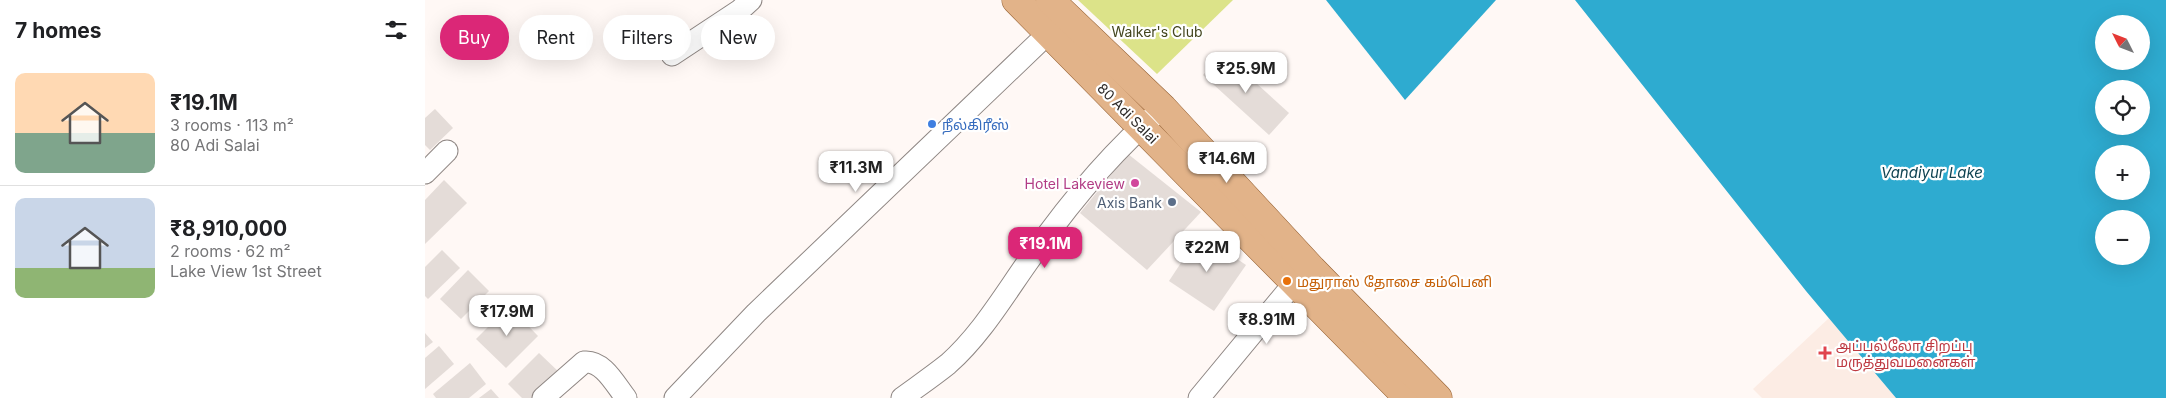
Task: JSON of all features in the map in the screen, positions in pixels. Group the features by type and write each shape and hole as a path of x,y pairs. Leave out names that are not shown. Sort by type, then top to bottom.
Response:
{"main road":[{"name":"80 Adi Salai","path":"1015,0 1054,17 1163,108 1408,398"},
{"name":"80 Adi Salai","path":"1054,17 1141,126 1438,398"}],"street":[{"path":"691,42 740,10 751,0"},
{"path":"675,398 763,306 1054,17"},
{"path":"902,398 948,363 976,334 1034,253 1096,174 1141,126 1163,108"},
{"path":"425,173 447,151"},
{"path":"1199,398 1304,276"},
{"path":"543,398 583,362 591,361 603,368 626,398"}],"shaded area":[{"name":"அப்பல்லோ சிறப்பு மருத்துவமனைகள்","path":"1829,318 1896,398 1762,398 1753,389"}],"green space":[{"name":"Walker's Club","path":"1078,0 1233,0 1157,74"}],"water":[{"path":"1326,0 1496,0 1405,100"},
{"name":"Vandiyur Lake","path":"1575,0 2166,0 2166,398 1896,398 1806,291"}],"building":[{"path":"1223,53 1289,113 1269,135 1203,75"},
{"path":"435,109 453,128 430,150 425,145 425,118"},
{"name":"Hotel Lakeview","path":"1128,154 1201,212 1147,270 1080,213"},
{"path":"444,180 467,203 425,244 425,200"},
{"path":"1200,234 1246,265 1214,311 1169,281"},
{"path":"442,250 460,268 428,299 425,296 425,267"},
{"path":"468,270 489,291 461,319 440,299"},
{"path":"509,306 538,336 506,368 476,339"},
{"path":"425,333 433,342 425,348"},
{"path":"439,346 454,364 425,389 425,358"},
{"path":"539,353 561,374 537,398 522,398 508,384"},
{"path":"470,363 486,384 469,398 436,398 433,394"},
{"path":"491,389 499,398 479,398"}],"place":[{"name":"நீல்கிரீஸ்","path":"932,124"},
{"name":"Hotel Lakeview","path":"1135,183"},
{"name":"Axis Bank","path":"1172,202"},
{"name":"மதுராஸ் தோசை கம்பெனி","path":"1287,281"},
{"name":"அப்பல்லோ சிறப்பு மருத்துவமனைகள்","path":"1825,353"}]}
